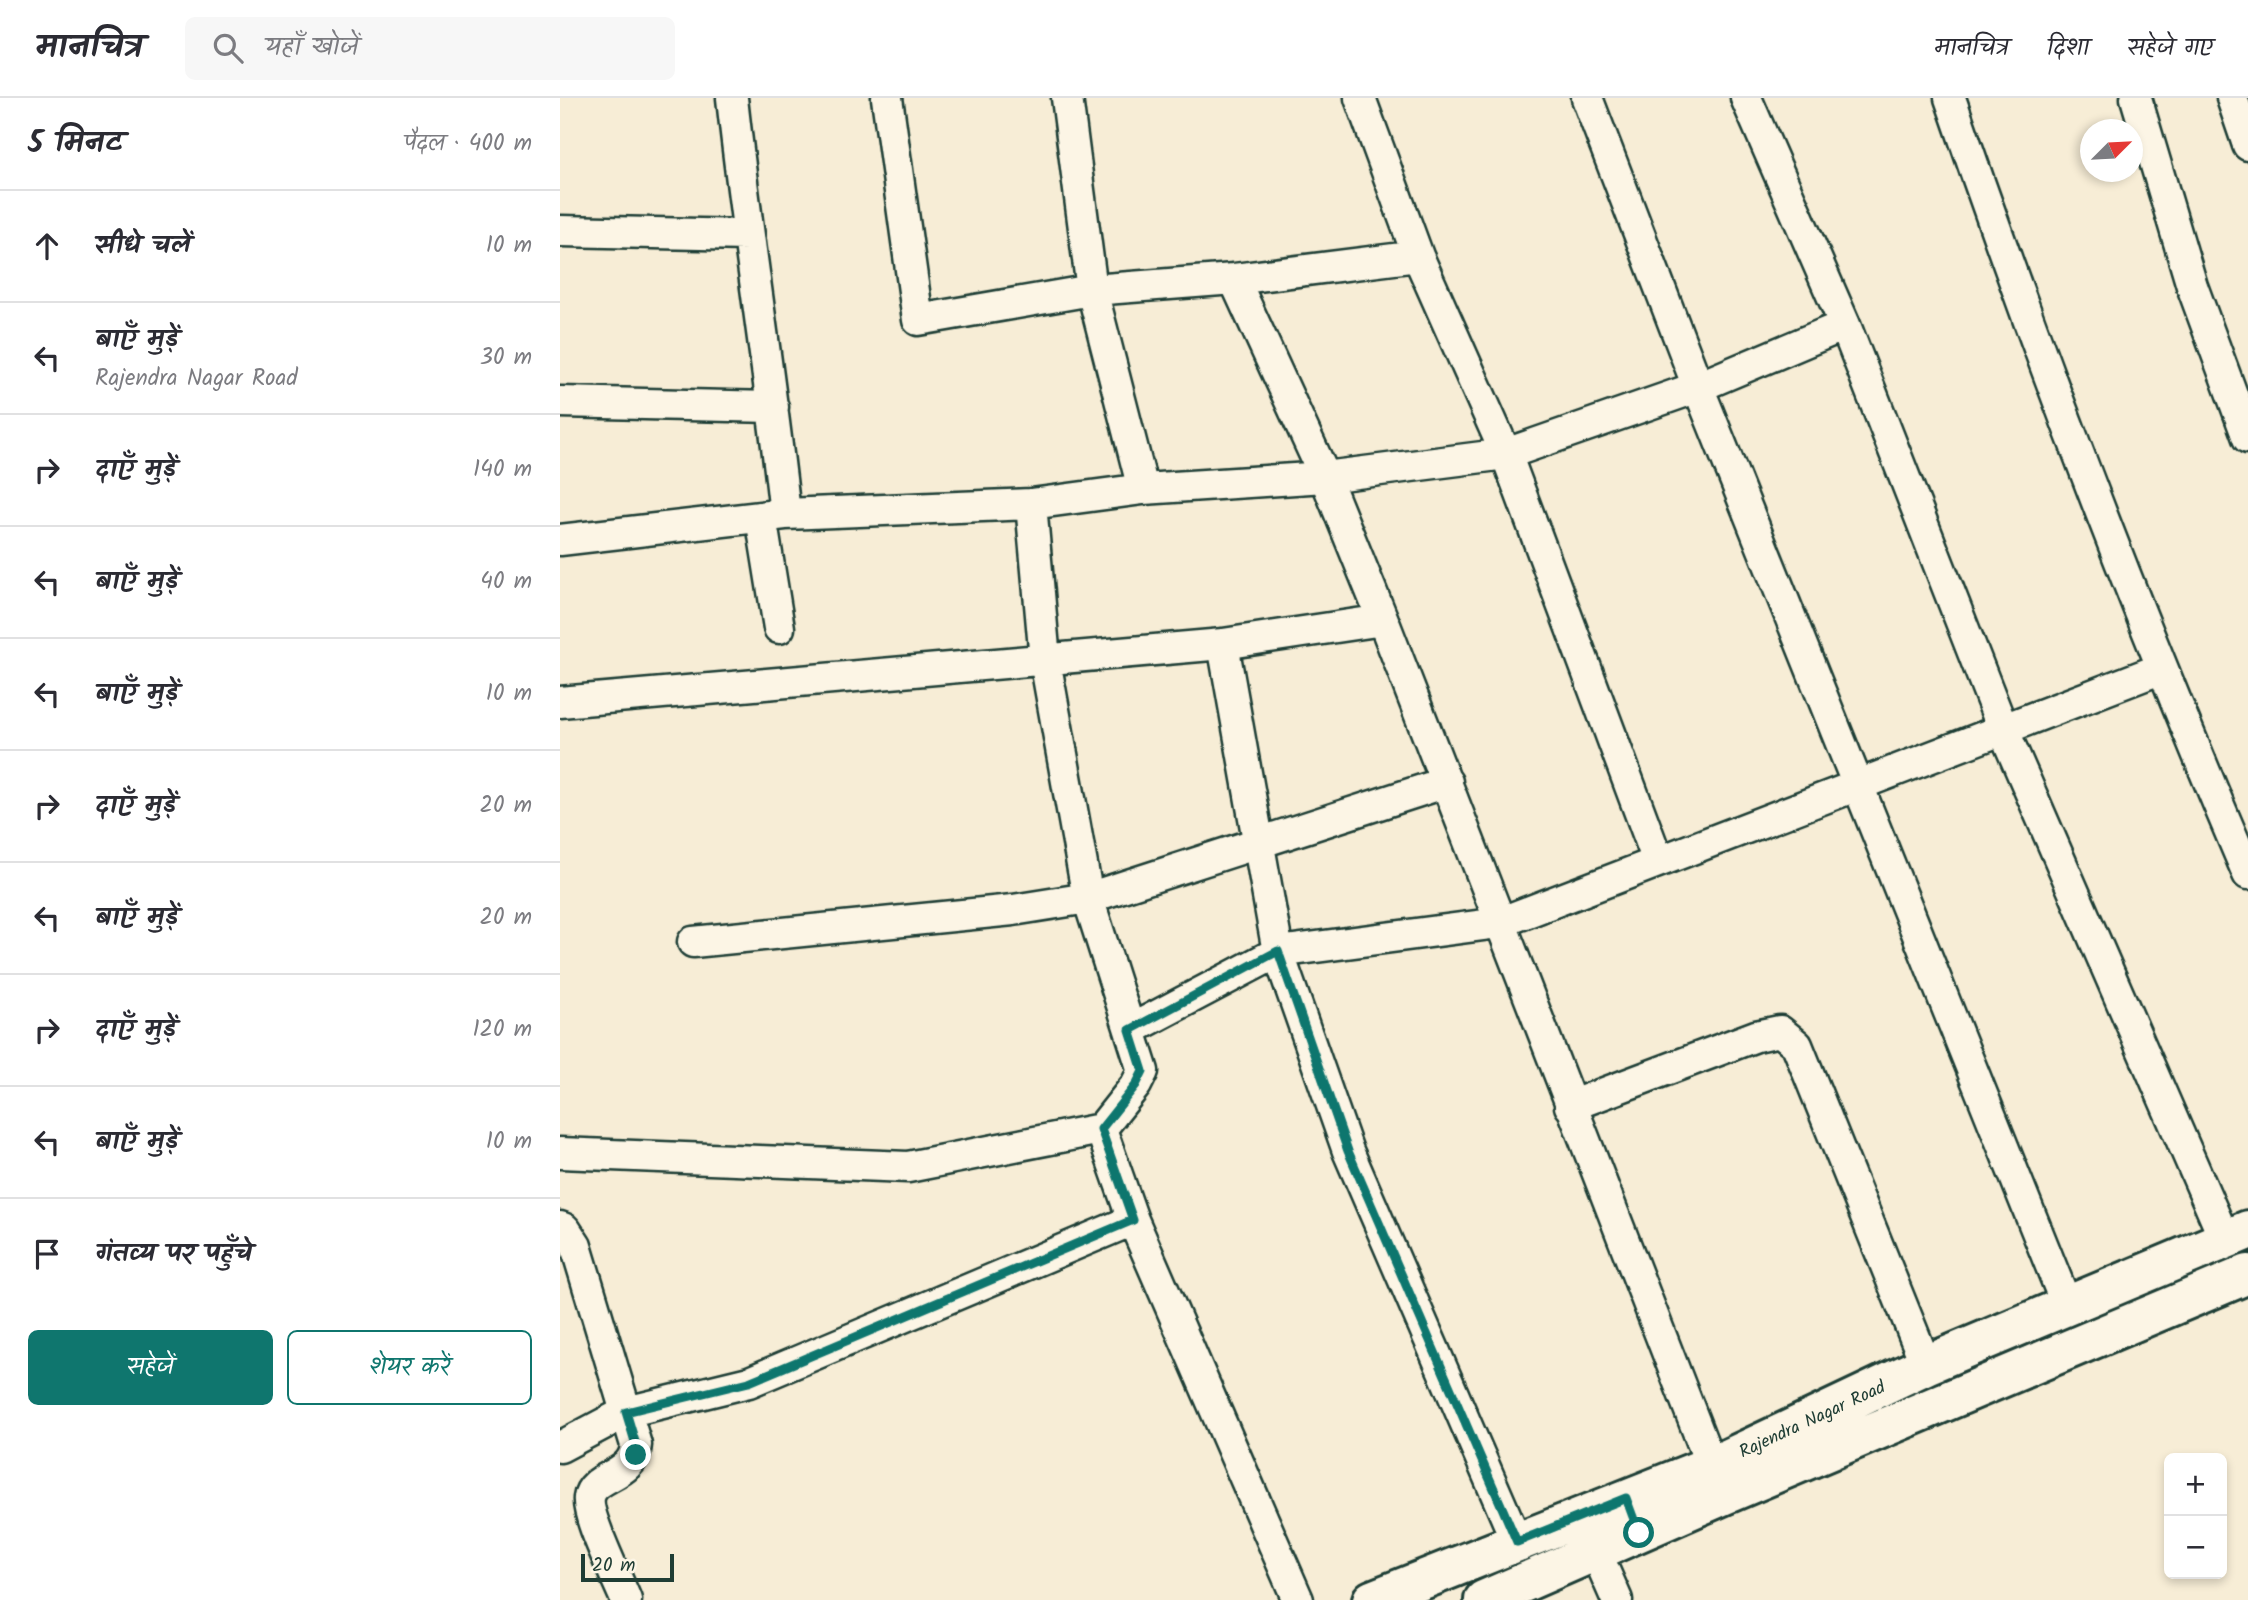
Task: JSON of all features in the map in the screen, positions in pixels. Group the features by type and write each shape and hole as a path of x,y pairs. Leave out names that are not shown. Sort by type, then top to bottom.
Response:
{"main road":[{"name":"Rajendra Nagar Road","path":"1484,1600 1639,1533 1717,1480 1926,1365 2237,1235"},
{"name":"Rajendra Nagar Road","path":"1372,1600 1626,1498 1717,1480 2248,1274"},
{"path":"1626,1498 1639,1533"}],"street":[{"path":"732,98 747,235 773,407 773,515 779,628"},
{"path":"887,98 918,320 1092,290 1234,279 1418,256"},
{"path":"1067,98 1092,290 1143,489"},
{"path":"1360,98 1418,256 1506,454 1658,861"},
{"path":"1587,98 1698,387 2067,1306"},
{"path":"1746,98 1845,325 2003,729 2237,1235"},
{"path":"1950,98 2026,320 2161,669 2248,874"},
{"path":"2136,98 2192,286 2248,438"},
{"path":"2232,98 2246,133"},
{"path":"560,232 747,235"},
{"path":"1234,279 1325,477 1383,620 1717,1480"},
{"path":"560,540 773,515 1031,504 1143,489 1325,477 1506,454 1698,387 1845,325"},
{"path":"560,402 773,407"},
{"path":"560,1153 908,1167 1101,1129 1136,1085 1143,1071 1087,898 1045,660 1031,504"},
{"path":"560,702 1223,644 1383,620"},
{"path":"1223,644 1278,951 1348,1151 1517,1542"},
{"path":"1130,1030 1278,951 1499,923 1858,782 2161,669"},
{"path":"693,942 1013,910 1087,898 1258,846 1447,782"},
{"path":"1570,1106 1756,1036 1780,1031 1797,1045 1926,1365"},
{"path":"1101,1129 1133,1220 1298,1600"},
{"path":"560,1447 626,1412 749,1382 1133,1220"},
{"path":"560,1227 576,1246 636,1445 636,1455 628,1466 593,1488 589,1498 592,1515 626,1600"},
{"path":"1596,1552 1617,1600"}],"route":[{"path":"636,1455 636,1445 626,1412 749,1382 1133,1220 1101,1129 1136,1085 1143,1071 1130,1030 1278,951 1348,1151 1517,1542 1626,1498 1639,1533"}]}
